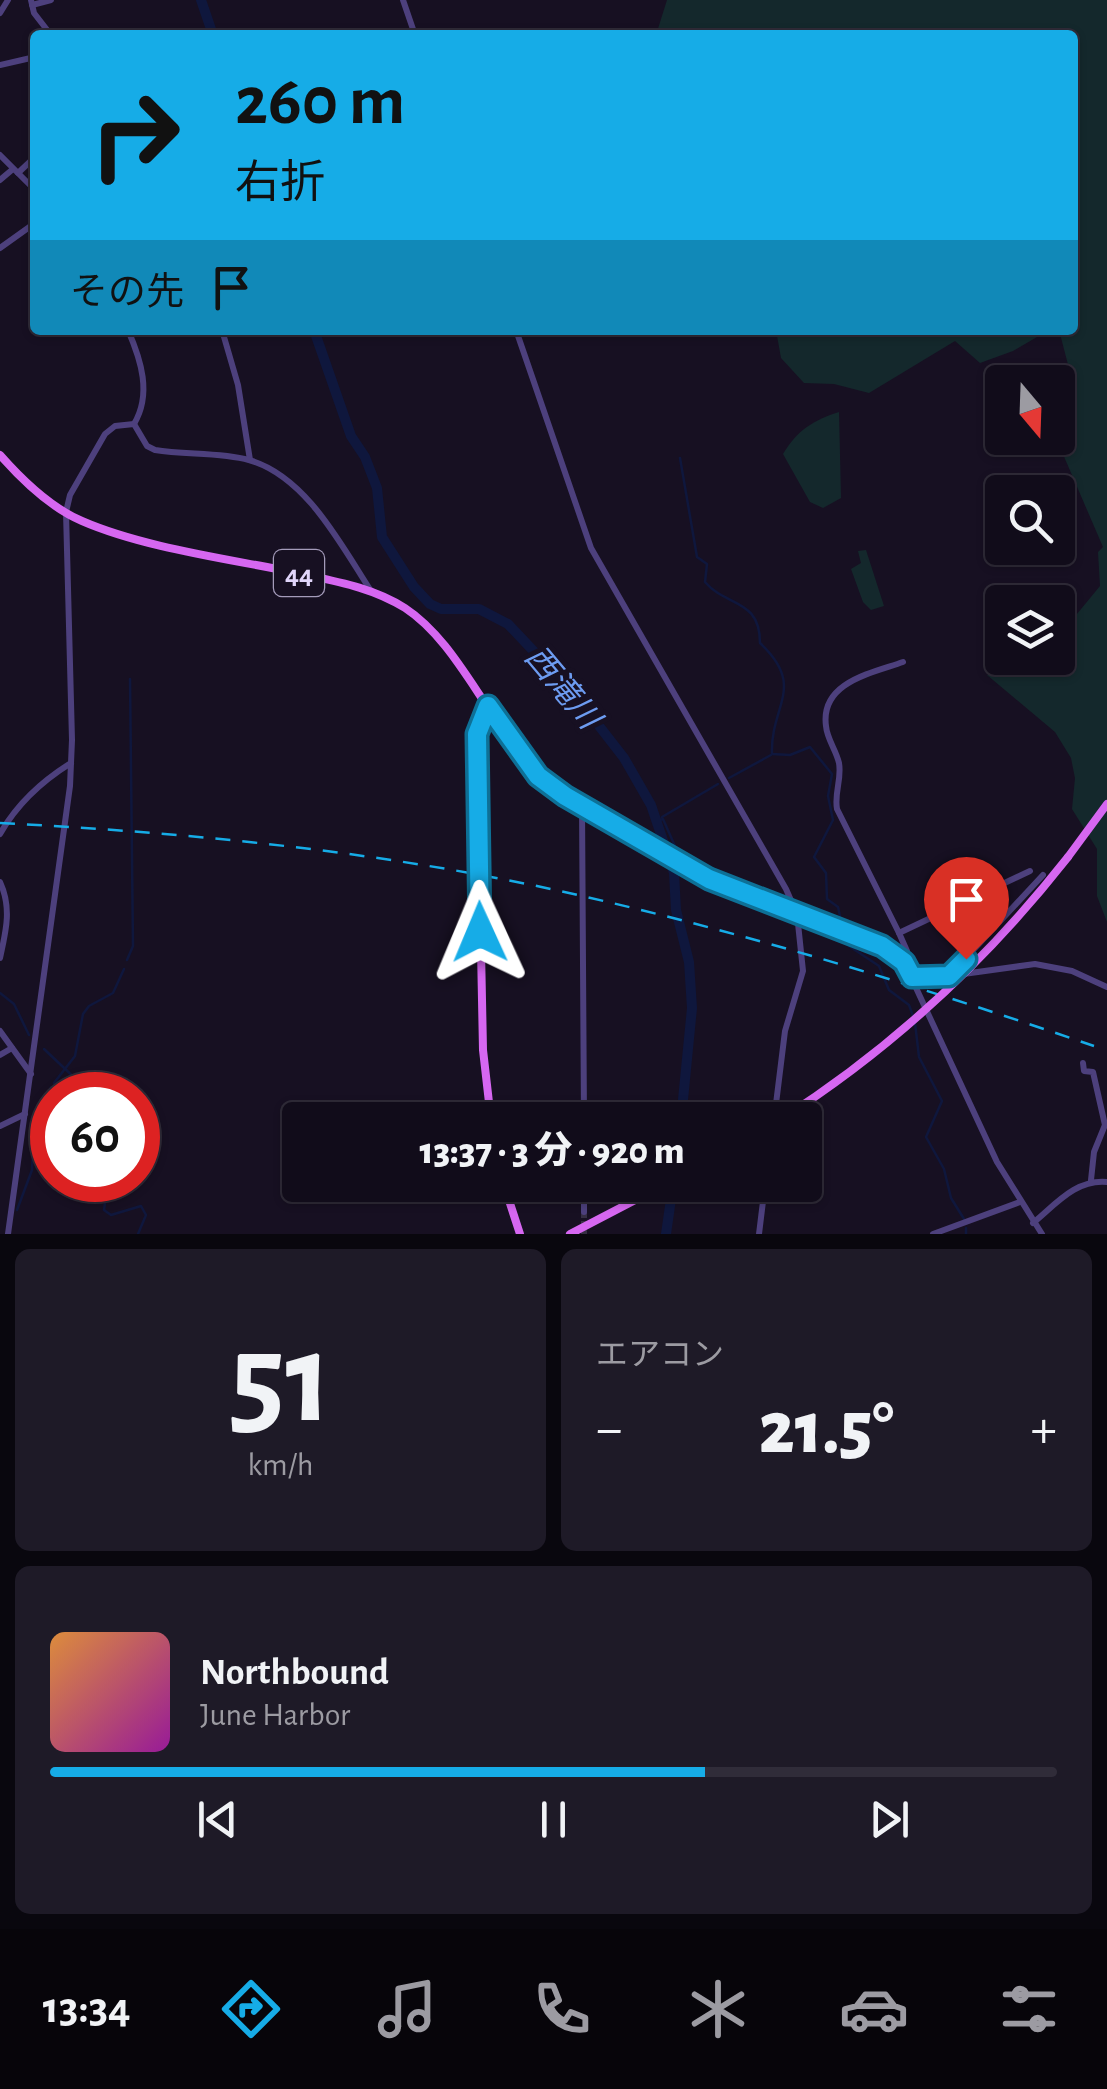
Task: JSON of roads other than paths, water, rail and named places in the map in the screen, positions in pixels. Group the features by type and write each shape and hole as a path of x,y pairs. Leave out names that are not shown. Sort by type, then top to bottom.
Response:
{"main road":[{"name":"44","path":"0,455 18,476 66,512 108,530 371,590 420,620 488,706"},
{"path":"488,706 478,726 477,748 483,1050 489,1102"},
{"path":"804,1102 854,1069 994,945 1107,804"},
{"path":"510,1202 520,1234"},
{"path":"570,1234 631,1202"}],"street":[{"path":"0,12 8,0"},
{"path":"48,30 34,13 31,2 51,0"},
{"path":"403,0 413,30"},
{"path":"0,65 30,58"},
{"path":"0,155 30,185"},
{"path":"0,180 30,160"},
{"path":"0,248 30,227"},
{"path":"130,335 138,352 143,382 140,414 134,424"},
{"path":"223,335 238,385 250,460"},
{"path":"518,335 591,548 797,914 802,971 785,1031 779,1102"},
{"path":"134,424 155,450 250,460 279,474 328,526 371,590"},
{"path":"31,1072 71,763 66,512 70,496 105,434 114,426 134,424"},
{"path":"903,662 848,682 834,695 825,718 840,767 837,810 899,934 906,951 904,962"},
{"path":"488,706 538,776 582,806 718,883 882,946 904,962 962,1090 1020,1202 1042,1234"},
{"path":"0,834 25,800 71,763"},
{"path":"582,806 584,1102"},
{"path":"899,934 1030,872"},
{"path":"949,976 1043,875"},
{"path":"0,882 8,914 0,958"},
{"path":"912,977 1035,964 1072,971 1107,987"},
{"path":"0,1031 30,1073"},
{"path":"0,1054 12,1048"},
{"path":"1083,1062 1084,1071 1093,1072 1105,1126 1094,1152 1091,1180"},
{"path":"8,1234 30,1081"},
{"path":"0,1126 25,1114"},
{"path":"1033,1223 1080,1185 1091,1180 1107,1182"},
{"path":"584,1202 584,1212"},
{"path":"760,1234 763,1202"},
{"path":"934,1234 1020,1202"}],"waterway":[{"name":"西滝川","path":"201,0 211,30"},
{"name":"西滝川","path":"316,335 351,436 365,457 377,488 382,537 414,587 430,604 441,609 479,609 508,624 575,695 624,758 651,805 674,873 676,910 689,962 692,1008 683,1102"},
{"path":"680,458 697,557 707,564 705,582 754,618 760,643 781,672 783,697 772,754 790,755 810,747 832,774 828,796 833,820 814,857 826,873 827,899 838,907 842,925"},
{"path":"127,960 133,946 130,679"},
{"path":"729,778 771,755"},
{"path":"662,817 718,784"},
{"path":"657,821 663,819 678,853 733,882 782,899"},
{"path":"800,907 841,922"},
{"path":"841,936 846,944 879,966 889,990 909,1005 913,1016"},
{"path":"63,1072 75,1056 83,1014 89,1006 113,993 124,969"},
{"path":"0,993 14,1004 29,1035"},
{"path":"915,1023 919,1057 942,1101 926,1137 964,1219"},
{"path":"44,1049 68,1072"},
{"path":"17,1210 30,1175"},
{"path":"105,1202 104,1210 111,1215 141,1206 146,1215 138,1234"},
{"name":"西滝川","path":"666,1234 671,1202"},
{"path":"966,1228 966,1234"}],"tunnel":[{"path":"584,1212 584,1234"}],"railway":[{"path":"0,823 290,847 507,880 774,945 1094,1046"}]}
